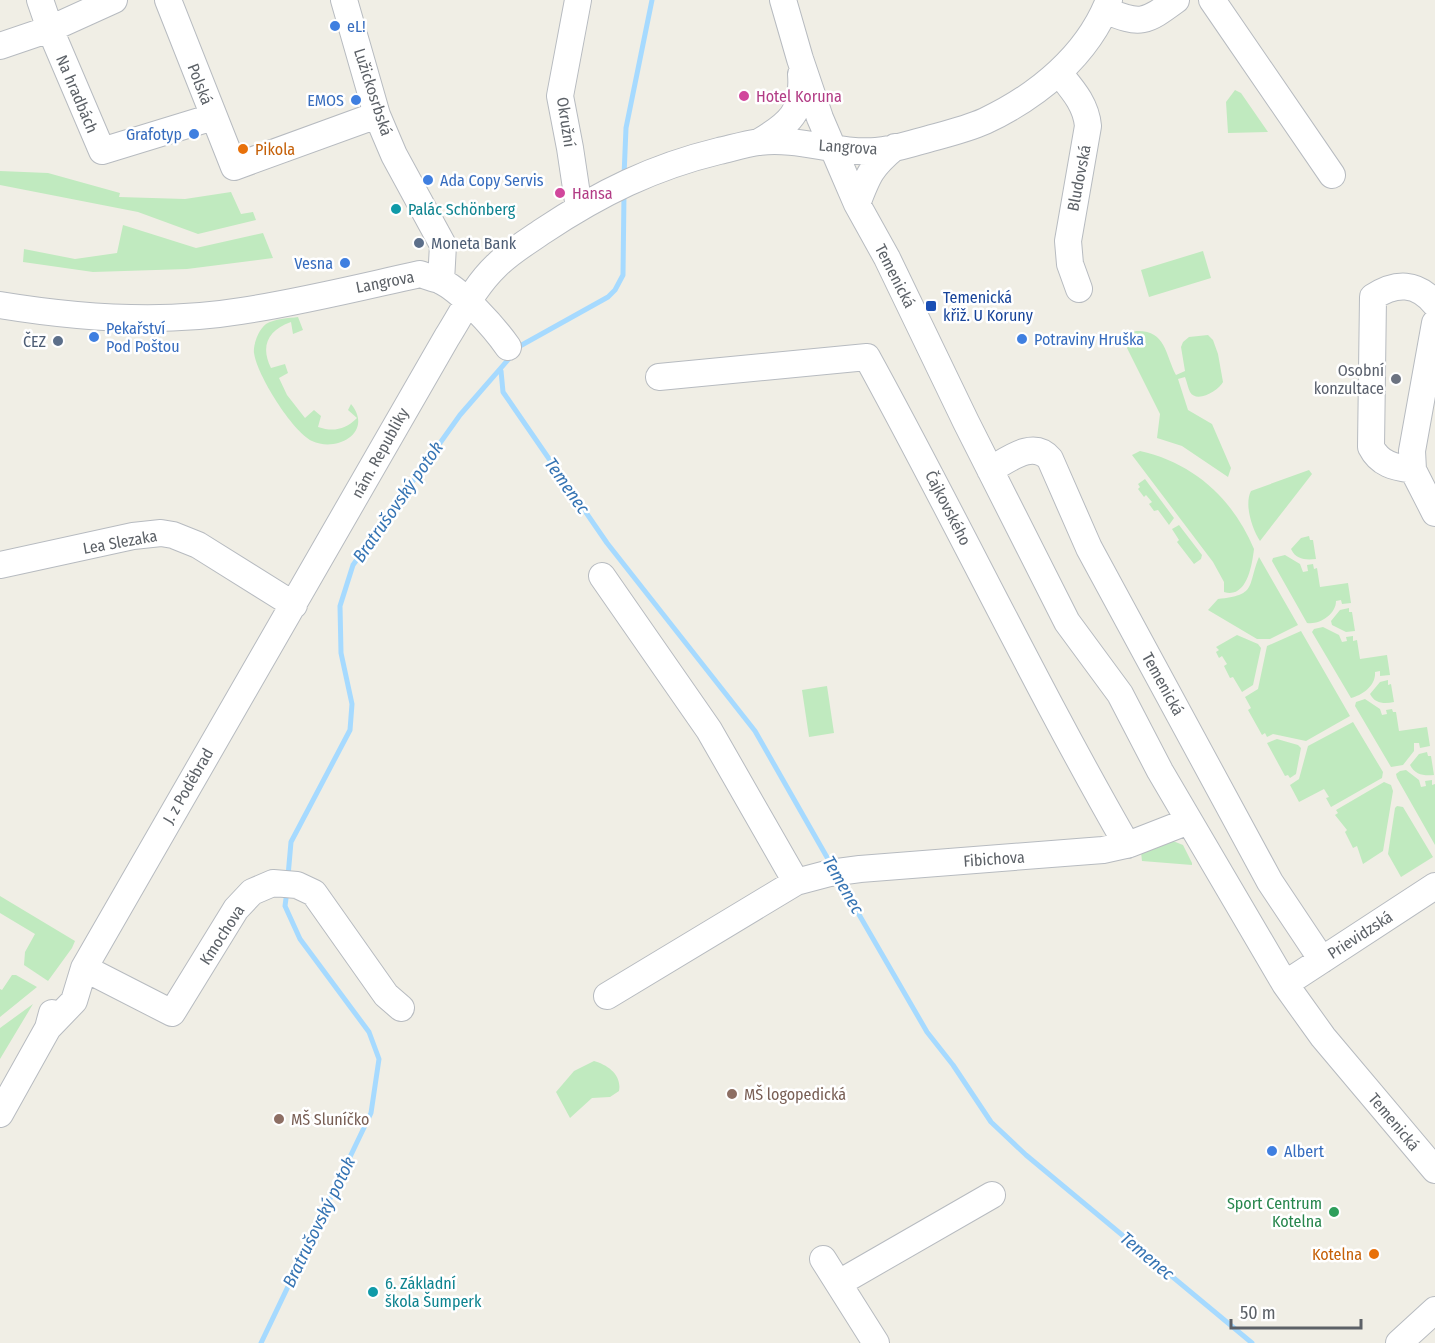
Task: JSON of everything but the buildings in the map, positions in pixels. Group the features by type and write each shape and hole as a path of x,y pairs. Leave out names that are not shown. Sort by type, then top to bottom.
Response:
{"street":[{"path":"40,0 50,29"},
{"path":"0,46 50,29 114,0"},
{"name":"Polská","path":"168,0 234,167 377,115"},
{"name":"Lužickosrbská","path":"344,0 377,115 394,155 443,245 441,281"},
{"name":"Okružní","path":"578,0 560,96 579,208"},
{"path":"759,142 784,126 798,108 802,87 800,59 783,0"},
{"path":"1107,5 1130,20 1146,20 1176,0"},
{"path":"1212,0 1332,175"},
{"name":"Langrova","path":"0,305 58,315 131,319 241,312 420,274 441,281 468,302 481,282 506,256 579,208 624,184 670,164 759,142 792,142 877,151 951,133 984,121 1027,97 1059,73 1085,43 1107,5"},
{"name":"Na hradbách","path":"50,29 102,151 213,117"},
{"name":"Temenická","path":"800,59 832,147 857,204 887,258 1067,622 1120,694 1160,771 1285,984 1323,1037 1435,1170"},
{"name":"Bludovská","path":"1059,73 1084,109 1088,126 1068,241 1070,264 1079,289"},
{"name":"Langrova","path":"857,204 868,174 895,147"},
{"path":"1413,470 1385,464 1375,456 1371,447 1373,297 1391,286 1401,286 1413,288 1428,295 1435,304"},
{"path":"468,302 495,328 508,347"},
{"name":"nám. Republiky","path":"294,604 468,302"},
{"path":"1435,323 1412,451 1413,470 1435,513"},
{"name":"Čajkovského","path":"659,377 867,357 943,497 1056,720 1127,845"},
{"name":"Temenická","path":"990,470 1027,451 1037,450 1050,459 1100,569 1270,882 1322,960"},
{"name":"Lea Slezaka","path":"0,565 133,536 161,533 174,535 198,545 294,604"},
{"path":"602,576 709,730 796,882"},
{"name":"J. z Poděbrad","path":"0,1114 48,1028 74,1001 84,968 294,604"},
{"name":"Fibichova","path":"607,996 796,882 836,872 1102,850 1127,845 1189,821"},
{"name":"Kmochova","path":"84,968 172,1013 236,909 252,892 285,884 315,893 386,995 401,1008"},
{"name":"Prievidzská","path":"1285,984 1435,886"},
{"path":"839,1283 992,1195"},
{"path":"823,1259 876,1343"},
{"path":"1399,1343 1435,1310"},
{"path":"1410,1343 1435,1330"}],"green space":[{"path":"1235,90 1241,93 1268,132 1228,133 1226,102"},
{"path":"0,171 48,173 120,193 119,197 185,199 231,192 241,214 253,212 256,220 198,234 138,212 0,185"},
{"path":"123,225 196,248 263,233 273,258 187,269 93,272 23,262 24,249 75,259 117,253"},
{"path":"1203,251 1211,278 1149,297 1141,270"},
{"path":"298,317 303,330 293,334 291,322 272,334 266,346 268,360 271,368 285,364 288,373 279,378 287,395 305,418 314,410 321,416 318,427 339,429 348,425 357,418 348,410 351,404 357,414 358,423 350,437 341,442 322,444 304,435 277,402 257,363 254,345 263,326 273,321"},
{"path":"1136,331 1153,334 1159,339 1176,375 1185,371 1181,347 1183,342 1189,337 1208,335 1213,340 1223,382 1221,385 1213,392 1198,397 1190,392 1185,377 1178,379 1188,410 1212,424 1231,468 1228,477 1182,446 1157,438 1160,414 1127,348 1127,334"},
{"path":"1140,451 1178,464 1194,474 1223,499 1235,514 1254,549 1247,579 1238,590 1232,593 1224,592 1224,582 1213,562 1132,455"},
{"path":"1309,470 1312,474 1260,541 1250,516 1248,503 1251,491"},
{"path":"1145,479 1174,518 1169,525 1158,510 1154,511 1149,504 1152,502 1138,489 1140,487 1138,484"},
{"path":"1179,525 1202,555 1201,559 1194,564 1177,542 1179,540 1172,529"},
{"path":"1309,536 1310,540 1313,540 1316,559 1298,557 1291,549 1301,538"},
{"path":"1285,555 1300,564 1303,572 1308,571 1307,565 1313,564 1314,569 1317,568 1320,587 1348,583 1351,603 1342,604 1341,600 1336,601 1333,610 1326,618 1307,623 1272,561 1273,558"},
{"path":"1259,557 1298,625 1270,639 1257,639 1208,610 1218,599 1239,595 1249,588"},
{"path":"1349,608 1349,612 1352,612 1355,631 1346,632 1332,625 1331,621 1340,610"},
{"path":"1323,627 1339,635 1342,642 1347,641 1346,637 1353,636 1353,641 1357,640 1360,659 1387,655 1390,675 1380,676 1380,671 1375,672 1371,686 1360,695 1351,698 1312,632 1314,629"},
{"path":"1301,631 1350,716 1306,741 1273,734 1267,737 1265,733 1262,735 1248,710 1251,708 1245,697 1258,689 1267,646"},
{"path":"1237,635 1258,644 1261,648 1253,685 1242,692 1233,677 1230,678 1224,666 1227,664 1222,656 1219,658 1216,652 1219,650 1216,647"},
{"path":"1388,680 1388,685 1391,684 1394,702 1377,701 1370,694 1380,682"},
{"path":"827,686 834,733 809,737 802,690"},
{"path":"1365,699 1380,709 1382,715 1387,714 1386,710 1392,709 1396,712 1399,731 1427,727 1430,746 1420,748 1419,743 1414,743 1414,751 1403,765 1391,767 1355,706 1356,702"},
{"path":"1353,722 1383,772 1382,778 1331,807 1324,789 1299,802 1290,785 1299,779 1308,746"},
{"path":"1277,739 1301,748 1296,774 1290,778 1288,775 1285,776 1267,743"},
{"path":"1427,752 1428,756 1431,756 1434,775 1420,774 1410,765 1419,754"},
{"path":"1406,770 1419,780 1421,787 1426,786 1425,781 1432,780 1432,785 1435,784 1435,845 1397,778 1396,774"},
{"path":"1384,782 1391,785 1393,791 1383,851 1363,864 1357,846 1353,848 1345,832 1347,830 1335,815 1338,813 1336,810"},
{"path":"1397,806 1403,807 1433,857 1401,877 1388,854"},
{"path":"1173,841 1183,845 1192,865 1142,861 1141,852"},
{"path":"0,896 75,941 48,981 24,965 25,952 35,934 0,913"},
{"path":"12,975 37,987 0,1017 0,989 2,990"},
{"path":"33,1004 0,1059 0,1028"},
{"path":"594,1061 613,1072 618,1080 619,1091 610,1097 592,1098 570,1118 556,1092 574,1071"}],"waterway":[{"name":"Bratrušovský potok","path":"624,176 626,128 652,0"},
{"name":"Bratrušovský potok","path":"288,876 291,842 350,730 352,704 341,653 340,606 353,565 460,415 520,346 608,297 615,290 623,275 624,194"},
{"name":"Temenec","path":"501,371 503,392 607,543 755,731 832,866"},
{"name":"Temenec","path":"839,880 927,1032 953,1065 991,1122 1026,1155 1252,1343"},
{"name":"Bratrušovský potok","path":"261,1343 371,1113 379,1059 369,1032 300,939 285,906 287,891"}],"place":[{"name":"eL!","path":"335,26"},
{"name":"Hotel Koruna","path":"744,96"},
{"name":"EMOS","path":"356,100"},
{"name":"Grafotyp","path":"194,134"},
{"name":"Pikola","path":"243,149"},
{"name":"Ada Copy Servis","path":"428,180"},
{"name":"Hansa","path":"560,193"},
{"name":"Palác Schönberg","path":"396,209"},
{"name":"Moneta Bank","path":"419,243"},
{"name":"Vesna","path":"345,263"},
{"name":"Temenická křiž. U Koruny","path":"931,306"},
{"name":"Pekařství Pod Poštou","path":"94,337"},
{"name":"Potraviny Hruška","path":"1022,339"},
{"name":"ČEZ","path":"58,341"},
{"name":"Osobní konzultace","path":"1396,379"},
{"name":"MŠ logopedická","path":"732,1094"},
{"name":"MŠ Sluníčko","path":"279,1119"},
{"name":"Albert","path":"1272,1151"},
{"name":"Sport Centrum Kotelna","path":"1334,1212"},
{"name":"Kotelna","path":"1374,1254"},
{"name":"6. Základní škola Šumperk","path":"373,1292"}]}
